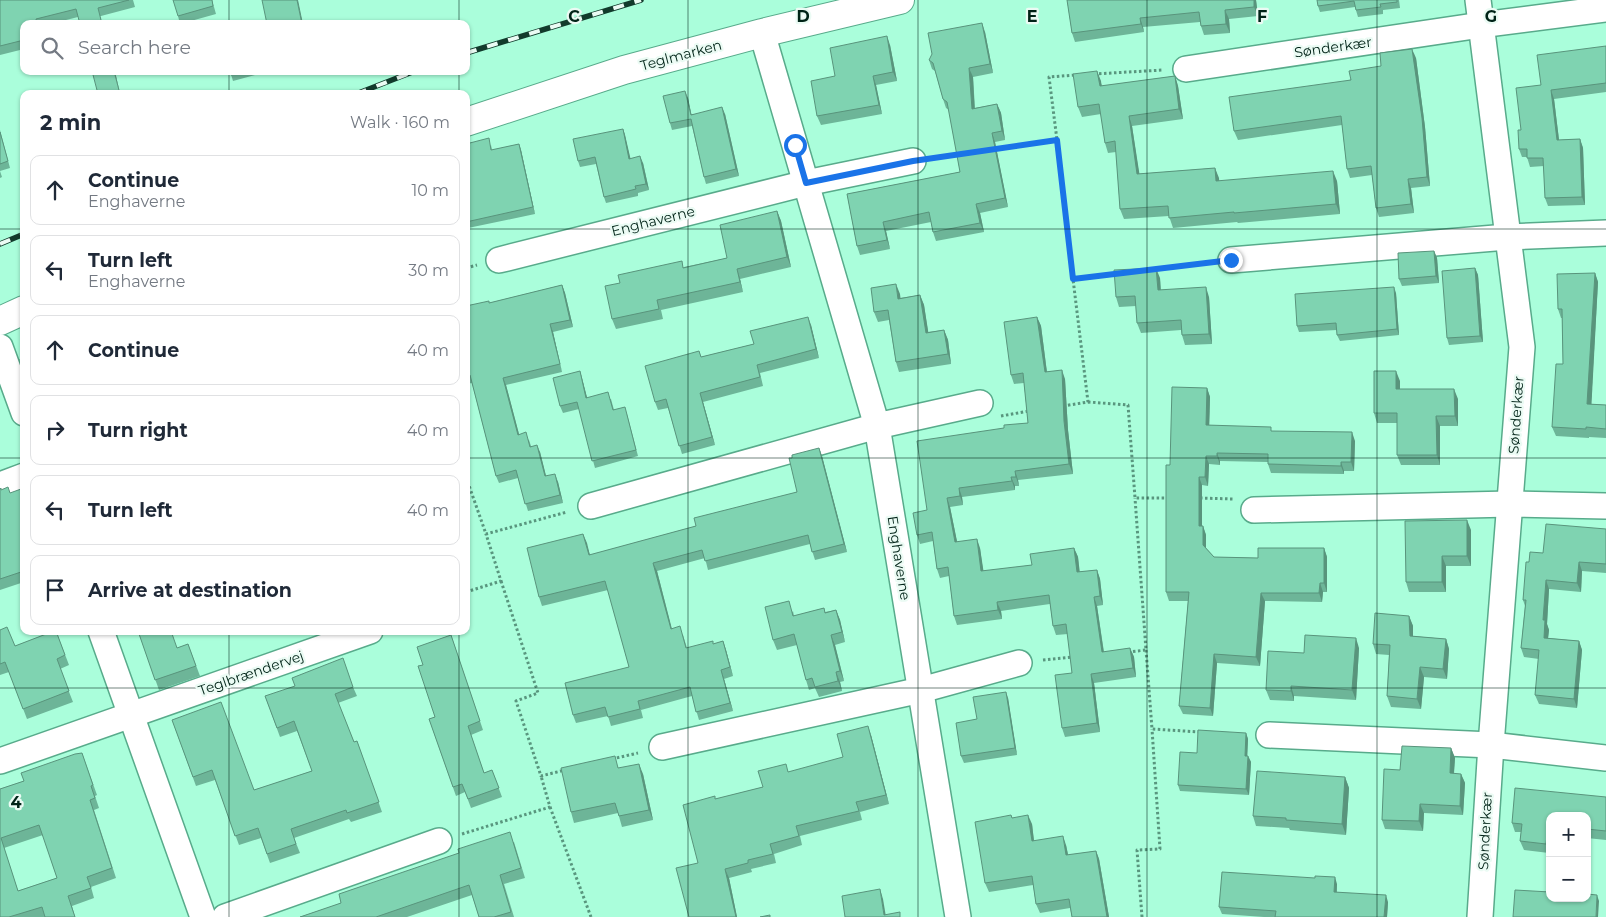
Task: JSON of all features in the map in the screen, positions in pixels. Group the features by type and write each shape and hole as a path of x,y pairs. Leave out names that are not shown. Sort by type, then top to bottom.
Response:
{"street":[{"name":"Teglmarken","path":"470,121 624,70 762,33 900,0"},
{"name":"Sønderkær","path":"1478,0 1522,347 1491,746 1480,917"},
{"name":"Sønderkær","path":"1186,69 1481,25 1606,9"},
{"name":"Enghaverne","path":"762,33 877,426 958,917"},
{"name":"Enghaverne","path":"499,260 806,183 913,161"},
{"path":"1231,260 1508,237 1606,233"},
{"path":"0,321 20,312"},
{"path":"0,346 20,402"},
{"path":"592,506 877,426 980,403"},
{"path":"0,485 20,478"},
{"path":"1254,510 1510,504 1606,506"},
{"path":"102,635 203,917"},
{"name":"Teglbrændervej","path":"0,761 359,635"},
{"path":"662,747 921,690 1019,663"},
{"path":"1269,735 1491,746 1606,758"},
{"path":"225,917 439,841"}],"path":[{"path":"1088,74 1186,69"},
{"path":"1078,75 1049,77 1088,402"},
{"path":"990,150 1057,140"},
{"path":"913,161 970,152"},
{"path":"1152,269 1231,260"},
{"path":"1073,279 1122,273"},
{"path":"1061,406 1088,402 1128,404 1160,849 1137,850 1142,917"},
{"path":"980,403 998,416 1034,410"},
{"path":"470,488 538,693 516,701 550,807 591,917"},
{"path":"1135,498 1174,498"},
{"path":"1193,498 1231,498 1254,510"},
{"path":"486,534 592,506"},
{"path":"470,591 501,581"},
{"path":"1127,652 1146,650"},
{"path":"1019,663 1078,657"},
{"path":"1152,729 1201,732"},
{"path":"606,760 662,747"},
{"path":"540,776 569,769"},
{"path":"439,841 550,807"}],"building":[{"path":"0,0 129,0 98,8 101,20 79,20 76,9 36,20 20,20 20,41 0,46"},
{"path":"173,0 212,0 213,6 178,16"},
{"path":"262,0 297,0 301,20 266,20"},
{"path":"1067,0 1254,0 1254,7 1225,10 1226,24 1201,26 1199,12 1140,18 1141,24 1072,33"},
{"path":"1317,0 1397,0 1397,2 1380,4 1381,7 1356,10 1354,1 1318,6"},
{"path":"982,23 990,64 969,68 972,109 997,104 1002,131 992,133 1005,198 976,204 980,223 933,232 929,212 883,222 887,240 857,246 847,194 960,172 947,102 943,99 933,63 929,60 932,54 928,33"},
{"path":"887,36 893,72 873,76 879,105 817,116 811,81 835,76 830,48"},
{"path":"1606,46 1606,83 1551,90 1557,140 1580,139 1582,197 1545,198 1543,158 1527,158 1527,149 1519,149 1518,130 1521,130 1516,88 1541,85 1537,55"},
{"path":"1412,49 1422,118 1427,177 1408,179 1411,204 1376,208 1371,166 1347,169 1341,116 1234,131 1229,97 1351,80 1349,71 1381,66 1380,53"},
{"path":"1097,71 1100,86 1175,76 1179,109 1129,116 1137,174 1215,168 1216,181 1333,171 1336,204 1169,218 1168,206 1120,209 1115,141 1105,143 1099,104 1078,107 1073,74"},
{"path":"93,75 115,75 119,90 97,90"},
{"path":"685,91 691,115 722,107 736,169 704,177 691,119 670,123 663,96"},
{"path":"623,129 629,159 640,156 646,184 635,186 636,189 604,197 595,157 578,161 573,139"},
{"path":"0,132 8,161 0,164"},
{"path":"489,138 491,150 519,144 533,207 470,221 470,143"},
{"path":"777,211 787,257 737,269 740,282 657,300 659,309 612,319 605,286 620,283 618,275 682,261 683,268 727,258 720,225"},
{"path":"1434,251 1436,276 1399,279 1398,253"},
{"path":"1156,268 1158,290 1206,287 1209,334 1182,335 1181,320 1137,323 1135,296 1116,297 1114,270"},
{"path":"1475,268 1480,336 1447,338 1442,271"},
{"path":"1595,273 1587,404 1606,405 1606,429 1552,427 1556,364 1563,364 1562,309 1558,309 1557,274"},
{"path":"896,284 898,299 920,295 926,333 944,330 948,354 896,362 888,310 874,312 871,288"},
{"path":"562,285 570,320 550,324 560,364 503,378 518,435 526,432 530,447 537,445 545,476 555,474 560,495 525,504 516,470 496,476 470,375 470,305 489,301 489,303"},
{"path":"1394,287 1397,329 1337,335 1336,323 1297,326 1295,294"},
{"path":"808,317 816,349 757,365 760,377 700,393 712,437 679,446 666,399 655,402 645,366 699,351 701,357 754,344 750,331"},
{"path":"1037,317 1045,372 1062,370 1064,421 1069,464 1015,471 1016,477 1011,477 1012,481 959,488 960,496 947,498 955,542 977,539 981,571 1032,565 1030,554 1074,548 1077,572 1097,570 1100,596 1094,597 1102,652 1130,648 1133,668 1091,674 1097,723 1062,728 1055,675 1072,673 1066,624 1053,626 1049,595 997,602 998,610 954,616 948,567 937,569 932,532 917,535 913,513 927,510 917,441 1004,428 1004,425 1028,423 1023,373 1011,375 1004,322"},
{"path":"580,371 586,398 608,392 613,410 625,407 636,450 592,461 577,402 560,406 553,378"},
{"path":"1374,371 1396,371 1396,389 1454,389 1455,416 1436,416 1437,455 1397,455 1397,413 1374,413"},
{"path":"1172,387 1207,388 1206,425 1271,427 1271,431 1352,432 1351,462 1341,462 1341,466 1268,464 1268,454 1217,453 1217,456 1206,456 1205,477 1199,477 1199,526 1203,526 1203,545 1214,557 1258,558 1258,548 1324,548 1324,583 1320,583 1319,593 1261,593 1256,657 1214,654 1210,708 1179,706 1189,592 1166,592 1166,465 1170,465"},
{"path":"819,448 844,544 812,552 808,535 705,561 702,550 653,563 671,629 680,626 686,648 713,641 713,644 723,641 730,667 721,670 730,703 696,712 690,687 638,701 640,709 608,717 605,707 573,715 565,683 629,667 605,581 539,597 527,548 583,534 589,555 696,526 694,518 797,492 789,458 792,458 792,455"},
{"path":"8,487 10,493 20,489 20,572 0,579 1,488 1,490"},
{"path":"1467,520 1467,556 1442,556 1442,582 1406,582 1405,521"},
{"path":"1546,524 1606,529 1606,564 1579,562 1577,583 1546,580 1543,620 1545,620 1544,638 1579,641 1574,699 1535,695 1539,650 1521,648 1526,600 1523,600 1526,562 1529,562 1530,552 1543,553"},
{"path":"789,601 793,616 824,608 825,613 836,610 842,632 831,635 840,671 836,672 838,681 815,687 812,678 806,680 794,634 773,640 765,607"},
{"path":"1375,613 1409,616 1410,636 1446,639 1443,669 1420,667 1417,699 1387,696 1390,645 1373,644"},
{"path":"7,627 15,646 44,635 58,635 65,655 57,659 69,691 23,709 5,662 0,664 0,630"},
{"path":"139,635 172,635 177,648 188,644 196,666 155,680"},
{"path":"451,635 480,721 468,726 484,773 492,770 499,788 468,799 462,784 453,787 429,719 435,717 418,666 423,665 417,647"},
{"path":"1305,635 1356,638 1352,690 1291,686 1291,691 1266,690 1268,651 1304,653"},
{"path":"343,658 353,687 335,694 354,742 357,741 379,802 347,813 346,810 291,829 296,844 267,854 258,828 235,836 212,770 193,777 172,720 221,702 254,790 312,771 294,721 277,728 265,696 295,686 292,678"},
{"path":"1006,692 1015,748 961,756 956,723 977,719 973,697"},
{"path":"868,726 886,795 856,802 859,811 796,826 799,836 770,844 773,854 748,860 748,863 725,869 736,917 689,917 676,868 698,863 683,805 715,796 715,799 763,787 758,771 786,764 788,772 843,757 837,734"},
{"path":"1198,730 1246,733 1245,756 1248,756 1246,789 1178,785 1180,752 1197,753"},
{"path":"1402,746 1451,748 1450,773 1461,774 1460,806 1420,804 1419,821 1382,820 1384,769 1400,770"},
{"path":"82,753 93,785 91,786 95,798 90,800 112,868 87,877 91,888 68,896 75,917 45,917 42,907 9,917 0,917 0,789 24,781 21,773","holes":["39,825 57,878 18,891 1,838"]},
{"path":"615,756 618,768 639,764 649,810 619,816 615,803 571,812 561,768"},
{"path":"1257,771 1345,777 1342,824 1253,816"},
{"path":"1515,788 1606,797 1606,831 1591,829 1591,812 1546,812 1546,844 1520,841 1522,824 1512,823"},
{"path":"1011,815 1012,818 1028,815 1032,841 1063,836 1066,855 1096,851 1107,917 1072,917 1069,899 1036,904 1032,876 985,883 975,822"},
{"path":"510,832 521,868 500,875 511,912 494,917 479,917 469,885 376,917 300,917 341,903 339,894 459,853 458,849"},
{"path":"1222,872 1315,878 1315,876 1335,877 1334,892 1386,895 1384,917 1275,917 1276,911 1219,907"},
{"path":"880,889 884,915 900,912 900,917 845,917 842,896"},
{"path":"1515,890 1546,892 1546,902 1591,902 1591,894 1597,895 1596,917 1513,917"}],"railway":[{"path":"470,52 641,0"},
{"path":"366,90 405,75"},
{"path":"0,244 20,236"}],"route":[{"path":"795,145 806,183 913,161 1057,140 1073,279 1231,260"}]}
